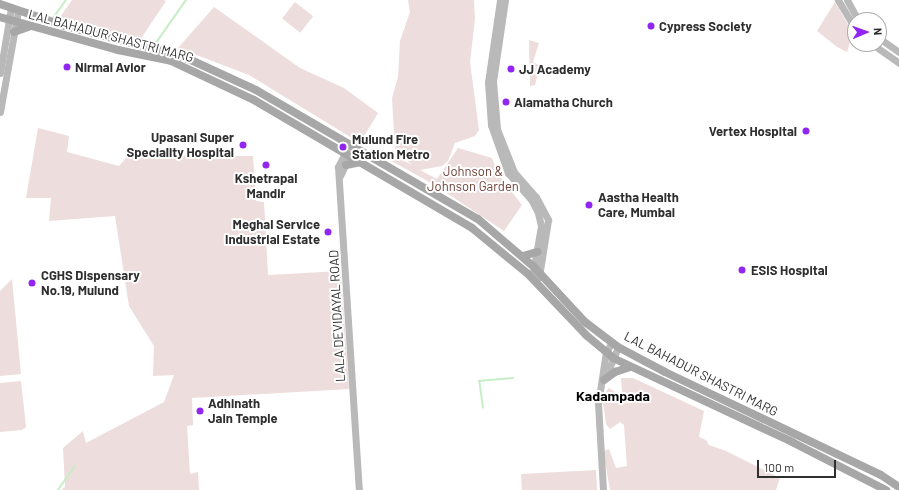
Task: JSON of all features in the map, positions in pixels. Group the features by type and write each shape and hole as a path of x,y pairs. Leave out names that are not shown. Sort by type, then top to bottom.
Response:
{"main road":[{"name":"LAL BAHADUR SHASTRI MARG","path":"0,4 14,10 193,61 256,90 478,219 537,269 585,322 615,344 665,372 886,478 899,487"},
{"name":"LAL BAHADUR SHASTRI MARG","path":"0,17 118,50 171,61 195,70 254,100 362,162 472,228 535,281 586,335 609,354 630,366 883,488"},
{"path":"14,32 20,27 30,26"},
{"path":"346,165 362,162"},
{"path":"523,256 537,252"},
{"path":"602,384 615,372 630,366"}],"street":[{"path":"500,0 489,75 489,105 499,153 508,173 536,197 548,220 535,281"},
{"path":"505,0 494,72 494,106 500,141 519,182 538,213 541,226 537,252 537,269"},
{"path":"838,0 847,15"},
{"path":"847,0 854,12"},
{"path":"0,73 14,10"},
{"path":"0,112 14,32 12,21"},
{"path":"887,44 899,52"},
{"path":"883,52 899,63"},
{"name":"LALA DEVIDAYAL ROAD","path":"352,145 338,167 340,176 360,490"},
{"path":"340,176 346,165 347,154"},
{"path":"603,490 598,404 609,354 615,344"}],"green space":[{"path":"72,0 166,1 140,40 60,17"},
{"name":"Johnson & Johnson Garden","path":"408,0 474,0 475,19 470,62 479,130 475,136 455,143 448,161 442,166 420,170 437,179 458,148 492,158 498,174 522,205 504,231 433,184 375,152 383,150 412,165 395,149 392,98 398,77 400,41 410,12"},
{"path":"295,2 313,16 300,33 282,19"},
{"path":"835,2 847,23 847,52 837,47 817,31"},
{"path":"214,7 300,68 344,88 378,113 360,143 249,75 178,48"},
{"path":"529,40 539,43 533,62 540,66 535,85 530,86"},
{"path":"38,128 69,136 67,152 119,166 127,157 135,156 253,156 256,201 264,202 268,275 341,271 349,389 192,398 193,425 187,426 190,474 198,472 199,490 61,490 65,487 63,448 83,431 86,443 164,402 174,375 153,376 154,346 129,306 115,216 49,221 51,198 26,198"},
{"path":"12,279 21,374 0,376 0,291"},
{"path":"621,378 633,378 704,411 699,437 706,440 709,445 726,451 780,478 776,490 610,490 603,451 609,449 616,468 627,466 624,425 620,422 610,429 606,424 603,403 605,393 609,388 618,394 622,392"},
{"path":"21,381 26,427 22,430 0,432 0,383"},
{"path":"596,470 597,490 522,490 521,474"}],"waterway":[{"path":"54,17 66,0"},
{"path":"156,43 186,0"},
{"path":"483,408 479,381 513,378"},
{"path":"58,490 75,466"}],"place":[{"name":"Cypress Society","path":"651,26"},
{"name":"Nirmal Avior","path":"67,67"},
{"name":"JJ Academy","path":"511,69"},
{"name":"Alamatha Church","path":"506,102"},
{"name":"Vertex Hospital","path":"806,131"},
{"name":"Upasani Super Speciality Hospital","path":"243,145"},
{"name":"Mulund Fire Station Metro","path":"343,147"},
{"name":"Kshetrapal Mandir","path":"266,165"},
{"name":"Aastha Health Care, Mumbai","path":"589,205"},
{"name":"Meghal Service Industrial Estate","path":"328,232"},
{"name":"ESIS Hospital","path":"742,270"},
{"name":"CGHS Dispensary No.19, Mulund","path":"32,283"},
{"name":"Adhinath Jain Temple","path":"200,411"}],"district":[{"name":"Kadampada","path":"613,396"}]}
